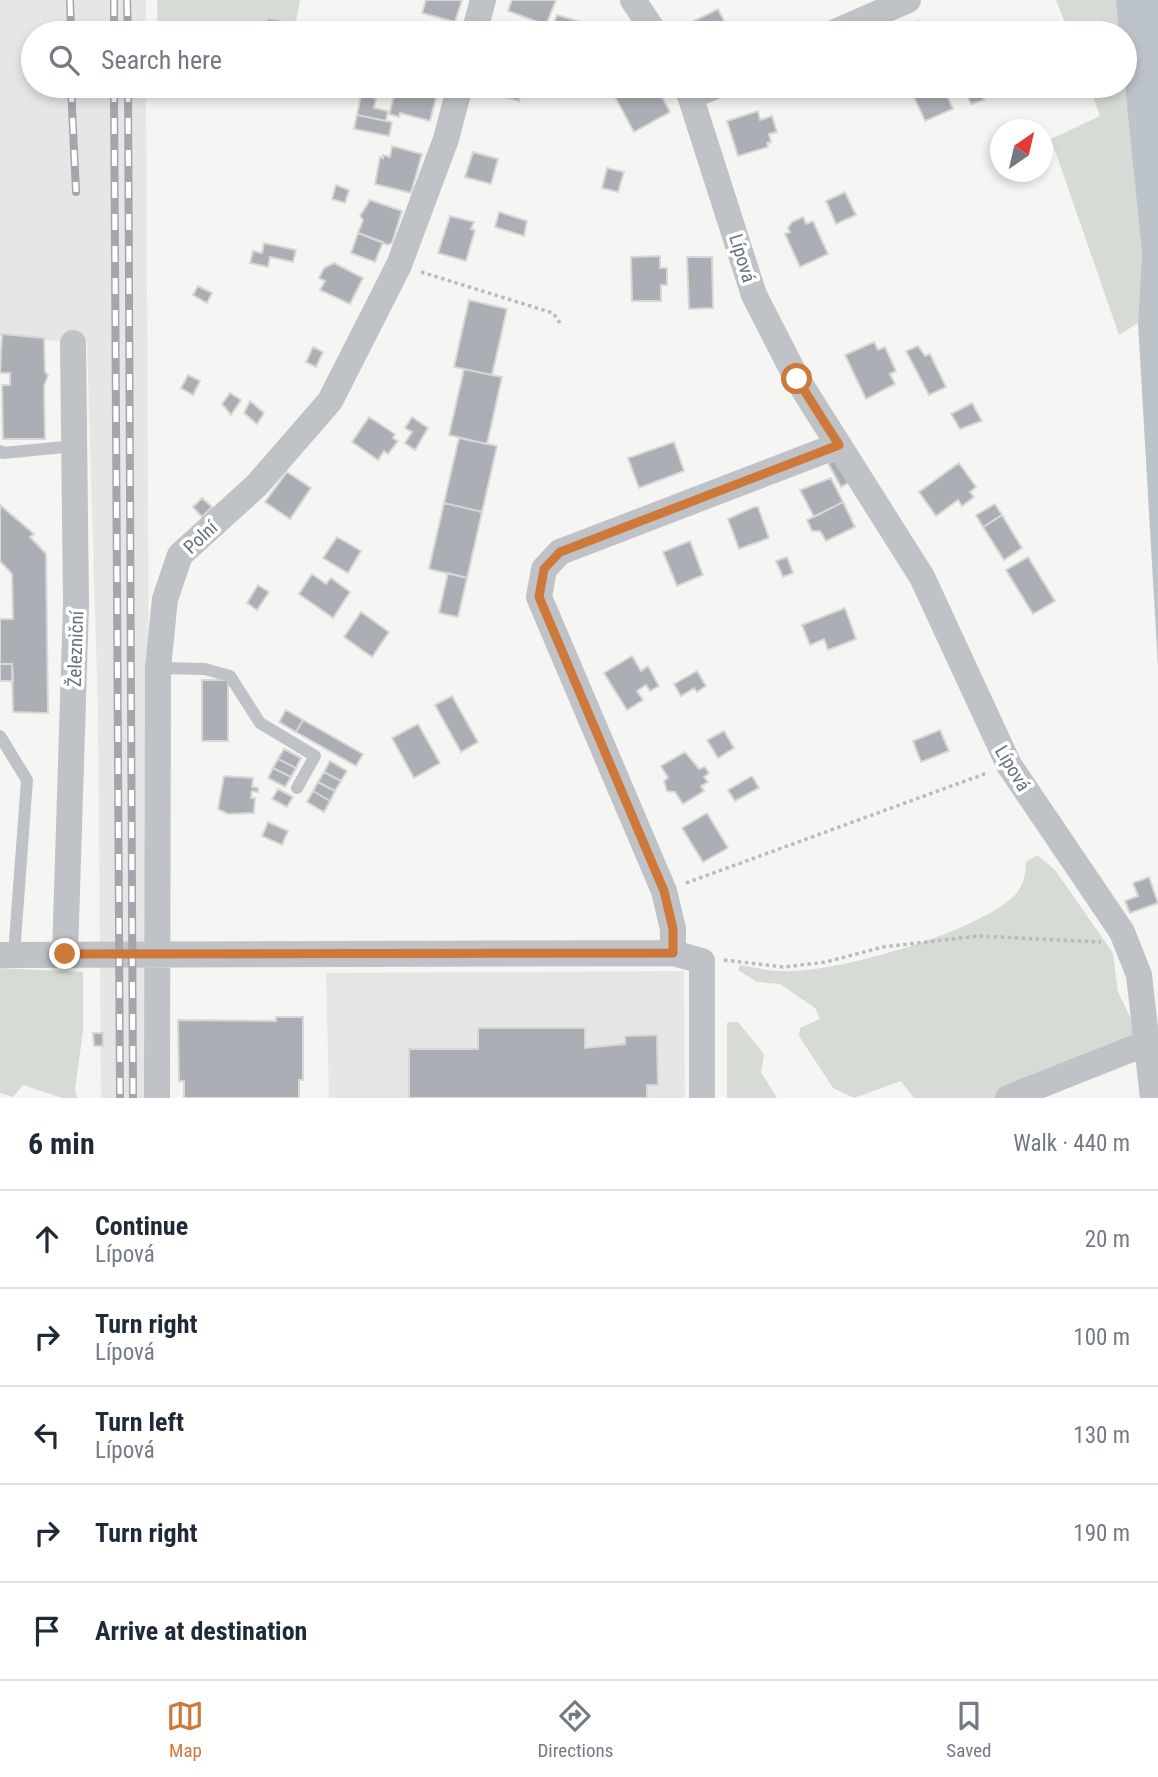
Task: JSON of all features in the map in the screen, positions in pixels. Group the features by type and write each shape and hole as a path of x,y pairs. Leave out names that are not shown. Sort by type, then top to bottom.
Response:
{"street":[{"path":"477,21 483,0"},
{"path":"633,0 647,21"},
{"path":"860,21 908,0"},
{"name":"Polní","path":"157,1098 155,954 158,668 165,599 180,555 257,485 330,401 399,265 446,139 457,98"},
{"name":"Lípová","path":"700,98 754,295 797,379 922,577 1009,765 1122,932 1139,975 1153,1098"},
{"name":"Železniční","path":"65,954 76,604 73,344"},
{"path":"673,953 673,929 664,891 539,597 544,569 560,552 839,445"},
{"path":"7,954 673,953 702,961 702,1098"},
{"path":"1008,1098 1147,1043"}],"lane":[{"path":"0,451 4,453 74,446"},
{"path":"158,668 205,669 230,676 260,723 315,756 297,788"},
{"path":"0,736 27,780 7,954"}],"path":[{"path":"399,265 553,313 560,323"},
{"path":"664,891 1009,765"},
{"path":"702,961 737,960 784,967 826,962 883,947 978,936 1101,943 1122,932"}],"shaded area":[{"path":"0,0 146,0 146,21 21,21 21,98 146,98 151,1098 101,1098 98,714 87,342 0,336"},
{"path":"157,0 300,0 296,21 158,21"},
{"path":"1056,0 1118,0 1120,21 1064,21"},
{"path":"1116,0 1158,0 1158,667 1138,323 1142,253 1126,98 1137,98 1137,21 1118,21"},
{"path":"1093,98 1127,98 1142,253 1138,323 1119,335 1053,145 1053,138 1100,116"},
{"path":"1037,855 1055,870 1113,953 1118,992 1143,1043 1001,1098 914,1098 901,1081 854,1098 833,1088 799,1036 800,1028 820,1019 815,1008 780,984 757,982 738,970 740,965 793,971 845,964 909,947 941,935 995,910 1014,896 1020,889 1026,862"},
{"path":"0,968 83,972 83,1031 75,1089 77,1098 62,1098 23,1085 13,1097 0,1093"},
{"path":"684,971 685,1098 329,1098 326,973"},
{"path":"738,1022 764,1054 761,1072 777,1098 727,1098 727,1023"}],"building":[{"path":"426,0 462,0 455,21 422,13"},
{"path":"512,0 556,0 548,21 535,21 508,11"},
{"path":"718,9 724,21 694,21"},
{"path":"557,15 577,21 555,21"},
{"path":"360,98 376,98 374,108 388,111 386,121 357,115"},
{"path":"394,98 436,98 430,121 400,113 399,117 389,114"},
{"path":"616,98 662,98 670,112 634,132"},
{"path":"914,98 948,98 953,109 925,121"},
{"path":"968,98 984,100 971,104"},
{"path":"758,111 760,120 772,116 777,132 769,134 771,142 767,143 768,147 738,156 727,121"},
{"path":"357,115 392,122 389,136 354,129"},
{"path":"392,146 422,154 411,193 375,184 380,157 390,157"},
{"path":"473,152 498,159 491,184 465,177"},
{"path":"607,168 624,172 618,192 602,188"},
{"path":"336,185 349,190 345,203 332,199"},
{"path":"845,192 856,215 836,224 826,201"},
{"path":"370,200 402,211 392,243 388,245 358,233 363,220 360,216"},
{"path":"499,212 527,221 524,236 495,227"},
{"path":"450,216 474,222 471,229 475,230 466,261 438,253"},
{"path":"803,217 806,224 813,221 828,254 800,267 785,234 790,232 788,228 792,222"},
{"path":"358,233 383,242 375,262 351,253"},
{"path":"264,243 296,250 293,262 270,257 268,267 250,263 253,251 262,253"},
{"path":"660,256 660,268 667,268 667,285 661,285 661,301 632,301 631,257"},
{"path":"687,257 712,257 713,308 689,309"},
{"path":"334,263 363,278 350,304 320,290 325,281 319,278 324,268"},
{"path":"198,286 212,293 207,303 193,295"},
{"path":"469,300 507,309 492,375 454,367"},
{"path":"2,334 44,338 45,372 48,375 44,386 45,439 3,439 2,385 10,385 10,373 0,373"},
{"path":"874,342 878,350 885,347 896,371 890,374 895,384 866,399 845,355"},
{"path":"918,346 925,356 930,354 946,387 929,395 906,351"},
{"path":"313,347 323,352 316,367 306,362"},
{"path":"464,369 502,377 487,444 449,435"},
{"path":"188,375 200,381 193,395 181,388"},
{"path":"230,393 241,400 231,415 222,404"},
{"path":"250,401 264,413 257,424 244,413"},
{"path":"972,403 982,421 960,429 951,414"},
{"path":"369,417 395,434 393,438 398,441 388,454 384,451 378,460 352,442"},
{"path":"412,417 428,428 415,450 405,443 412,432 405,428"},
{"path":"459,438 497,446 482,512 444,503"},
{"path":"674,442 684,471 639,488 628,458"},
{"path":"840,458 853,480 841,487 828,463"},
{"path":"959,463 976,487 970,492 974,497 962,506 958,500 936,516 919,492"},
{"path":"287,472 311,488 290,519 265,502"},
{"path":"831,478 843,502 814,517 800,490"},
{"path":"202,498 212,507 202,517 193,507"},
{"path":"843,502 855,527 826,541 820,531 812,531 807,520"},
{"path":"444,503 482,512 467,578 429,569"},
{"path":"995,504 1002,515 983,527 976,515"},
{"path":"0,505 34,534 30,537 46,554 48,713 13,712 12,664 0,664 0,619 13,619 12,574 0,561"},
{"path":"758,507 769,538 739,549 728,519"},
{"path":"1002,515 1022,548 1004,560 983,527"},
{"path":"337,537 361,551 348,573 323,558"},
{"path":"690,541 703,575 677,586 663,552"},
{"path":"787,557 793,573 783,577 776,561"},
{"path":"1028,557 1055,601 1033,614 1006,570"},
{"path":"448,573 467,578 458,617 439,613"},
{"path":"312,574 326,584 331,578 350,592 333,618 299,594"},
{"path":"258,585 269,592 257,610 247,603"},
{"path":"845,608 856,639 828,650 824,639 810,645 802,625"},
{"path":"361,612 389,632 372,657 344,637"},
{"path":"632,656 641,671 648,666 659,686 650,691 646,685 637,691 643,700 627,710 604,673"},
{"path":"0,664 12,664 13,681 0,681"},
{"path":"697,671 706,686 697,692 694,688 681,696 674,684"},
{"path":"202,680 228,680 228,741 202,741"},
{"path":"452,696 478,742 461,752 435,705"},
{"path":"286,710 303,720 296,732 279,722"},
{"path":"303,720 363,754 356,766 296,732"},
{"path":"418,724 440,763 414,778 392,738"},
{"path":"940,730 949,751 921,762 913,741"},
{"path":"724,731 734,748 718,758 707,740"},
{"path":"284,749 301,758 296,768 278,759"},
{"path":"685,752 699,769 705,767 709,773 704,777 708,782 701,786 704,791 683,804 675,792 667,791 664,781 668,778 661,766"},
{"path":"278,759 296,768 291,777 273,768"},
{"path":"330,761 347,771 341,781 324,772"},
{"path":"273,768 291,777 285,787 268,778"},
{"path":"324,772 341,781 335,791 318,782"},
{"path":"224,776 253,778 252,787 258,788 258,792 252,791 251,798 255,798 254,813 228,814 218,809"},
{"path":"752,776 759,788 735,801 728,790"},
{"path":"318,782 335,791 330,801 313,791"},
{"path":"278,789 293,797 287,807 272,799"},
{"path":"313,791 330,801 324,812 307,802"},
{"path":"707,813 728,848 703,862 682,828"},
{"path":"268,822 288,831 282,845 262,836"},
{"path":"1149,877 1158,903 1130,913 1125,901 1138,896 1133,883"},
{"path":"276,1017 303,1017 303,1080 299,1080 299,1098 184,1098 184,1081 179,1081 178,1020 276,1021"},
{"path":"478,1028 585,1028 585,1048 625,1044 625,1036 657,1035 658,1085 647,1085 647,1098 409,1098 409,1049 478,1049"},
{"path":"93,1033 103,1033 103,1046 94,1046"}],"railway":[{"path":"70,0 71,21"},
{"path":"114,0 114,21"},
{"path":"127,0 128,21"},
{"path":"72,98 76,192"},
{"path":"114,98 120,1098"},
{"path":"128,98 133,1098"}],"route":[{"path":"65,954 673,953 673,929 664,891 539,597 544,569 560,552 839,445 797,379"}]}
